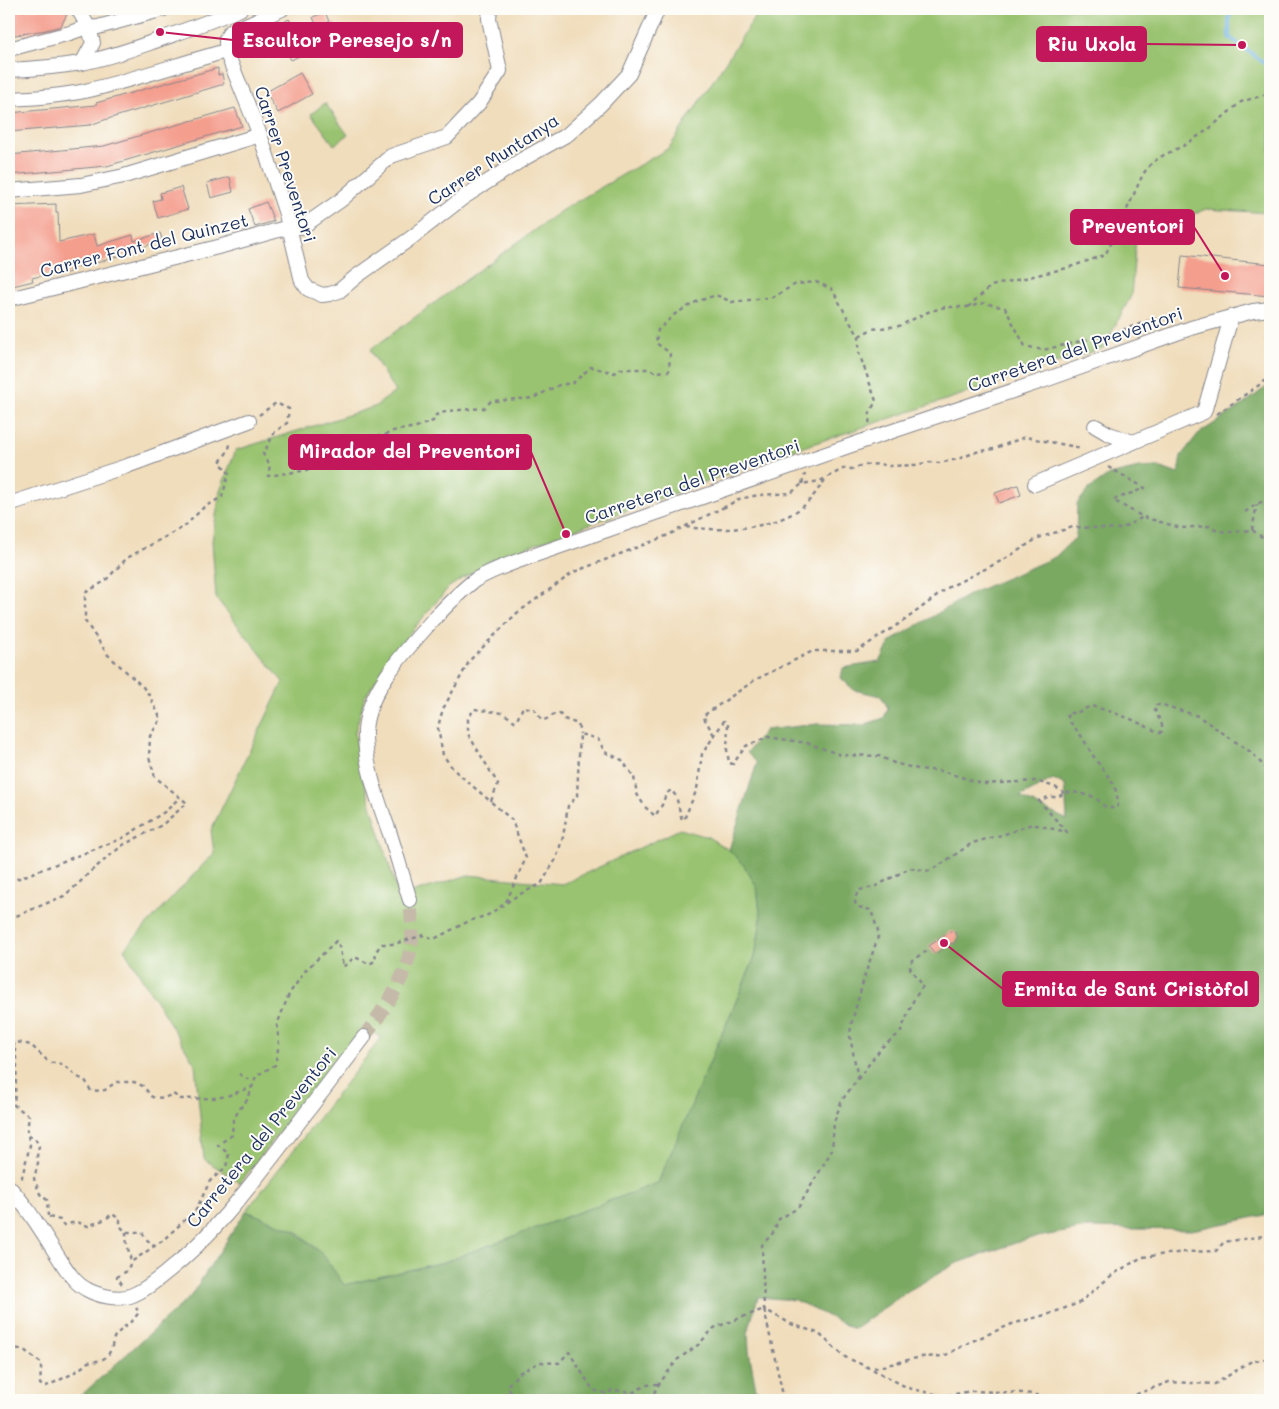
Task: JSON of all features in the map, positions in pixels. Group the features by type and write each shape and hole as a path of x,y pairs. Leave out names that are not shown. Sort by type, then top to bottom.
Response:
{"street":[{"path":"78,9 89,28 93,43 82,63"},
{"path":"9,49 164,9"},
{"path":"9,70 82,63 114,55 135,49 214,14 240,9"},
{"path":"9,99 85,91 226,45 230,32 282,9"},
{"name":"Carrer Font del Quinzet","path":"9,299 222,246 289,227 302,227 341,200 391,156 447,137 479,103 500,71 490,19 490,9"},
{"name":"Carrer Muntanya","path":"308,289 322,295 339,291 464,197 522,159 568,134 601,104 629,74 658,9"},
{"path":"93,43 114,55"},
{"name":"Carrer Preventori","path":"226,45 260,135 289,227 302,281 308,289"},
{"path":"9,191 80,185 124,176 260,135"},
{"name":"Carretera del Preventori","path":"410,900 369,767 365,731 373,701 390,672 446,606 468,586 504,566 738,484 1045,380 1191,328 1253,311 1270,309"},
{"path":"1035,484 1204,412 1231,318"},
{"path":"9,504 127,466 243,423"},
{"path":"1095,426 1109,434 1133,442"},
{"name":"Carretera del Preventori","path":"130,1296 172,1268 213,1230 241,1198 364,1037"},
{"path":"13,1193 78,1283 85,1289 103,1295 130,1296"}],"path":[{"path":"968,307 991,286 1067,268 1105,255 1143,174 1151,164 1209,130 1242,102 1270,93"},
{"path":"9,919 64,896 91,870 123,845 162,825 188,803 155,776 149,757 150,736 161,719 143,687 108,655 85,621 85,593 105,581 127,558 185,526 204,507 222,496 229,473 220,462 228,452 243,423 276,403 289,409 287,423 275,432 264,454 270,465 268,476 308,470 354,448 370,436 383,436 393,431 416,427 433,421 436,415 484,408 491,401 533,398 558,385 572,383 591,367 616,373 620,369 649,369 655,372 669,371 670,353 656,343 658,330 675,314 696,302 716,295 732,302 773,297 796,284 816,282 832,289 858,336 859,353 876,401 870,412 869,426 872,438"},
{"path":"858,336 872,329 899,326 928,312 945,307 968,307 984,303 1005,308 1025,346 1043,350 1111,334 1154,319 1178,319"},
{"path":"1204,412 1208,417 1222,412 1268,379 1270,380"},
{"path":"506,903 526,858 512,820 454,770 443,755 438,728 443,709 470,660 517,613 574,572 666,536 739,499 758,495 791,493 802,484 820,481 846,468 852,470 863,465 915,465 930,462 938,464 976,452 993,450 1025,437 1076,447 1098,457 1104,464 1145,488 1113,500 1142,517 1181,528 1209,526 1217,531 1252,530 1266,540 1270,547"},
{"path":"684,527 702,530 735,529 782,519 805,504 827,477"},
{"path":"723,508 738,484"},
{"path":"1245,512 1270,498"},
{"path":"1252,530 1257,504"},
{"path":"714,735 703,716 755,680 813,651 857,651 905,620 949,587 1005,559 1038,538 1073,527 1121,529 1142,517"},
{"path":"858,1079 850,1036 851,1025 879,934 871,910 858,907 855,903 859,890 874,887 910,868 930,871 972,844 1032,824 1067,832 1039,801 1048,797 1058,797 1064,793 1073,792 1095,797 1104,806 1115,809 1118,805 1118,793 1111,779 1069,721 1067,713 1076,713 1091,706 1134,720 1160,734 1162,725 1154,708 1156,705 1163,704 1198,716 1252,753 1270,773"},
{"path":"131,1262 162,1241 196,1210 210,1181 226,1167 229,1154 218,1145 232,1135 233,1120 248,1099 256,1076 275,1065 279,1044 277,1025 289,994 306,970 336,941 340,949 343,966 355,957 369,964 375,961 376,951 382,944 394,944 424,936 434,939 469,921 488,915 518,895 541,884 556,858 568,806 576,796 580,734 578,724 564,719 558,713 553,713 546,720 542,720 534,709 523,707 516,722 503,712 474,708 468,719 468,734 498,784 491,801"},
{"path":"580,734 598,739 605,752 622,760 634,777 636,794 645,807 655,816 666,794 671,790 676,796 682,820 696,789 702,754 724,721 728,724 727,750 729,763 733,764 746,746 768,737 807,743 841,755 879,756 894,763 918,769 942,771 983,784 1036,781 1055,787 1064,793"},
{"path":"9,882 121,839 166,811 180,797"},
{"path":"784,1400 764,1309 762,1245 772,1233 779,1219 798,1208 824,1165 832,1150 834,1122 842,1100 882,1047 900,1034 914,1000 923,986 910,968 912,960 927,951"},
{"path":"9,1042 15,1050 17,1066 14,1105 28,1116 27,1131 30,1145 13,1193"},
{"path":"12,1047 17,1042 31,1045 50,1064 56,1063 69,1068 77,1078 85,1080 91,1091 105,1090 116,1082 134,1082 143,1086 152,1096 164,1098 173,1094 181,1099 227,1096 252,1087"},
{"path":"239,1074 253,1082"},
{"path":"28,1136 35,1138 39,1146 34,1180 40,1194 47,1200 48,1216"},
{"path":"9,1347 24,1350 41,1363 40,1384 44,1387 58,1382 88,1362 97,1362 106,1358 110,1354 114,1337 133,1321 139,1312 118,1277 127,1271 131,1262 130,1253 126,1246 126,1232 120,1226 120,1219 112,1214 106,1219 88,1226 77,1222 63,1225 60,1220 44,1215 33,1219"},
{"path":"126,1232 142,1232 154,1246"},
{"path":"872,1369 921,1357 944,1356 970,1342 1012,1324 1049,1314 1079,1303 1112,1275 1142,1257 1185,1252 1216,1251 1224,1242 1270,1236"},
{"path":"650,1400 677,1360 698,1345 714,1328 764,1309 791,1324 818,1333 845,1357 908,1388 943,1396 972,1391 1026,1393 1056,1399 1088,1397 1100,1400"},
{"path":"513,1400 508,1385 519,1373 540,1362 558,1362 569,1352 593,1390 608,1394 612,1390 634,1392 646,1385 659,1384"},
{"path":"1120,1400 1169,1382 1215,1384 1250,1362 1270,1358"}],"green space":[{"path":"760,9 1270,9 1270,213 1206,209 1136,238 1131,296 1103,348 779,455 492,560 449,587 397,648 365,697 355,732 362,775 399,897 468,875 563,884 680,829 708,837 729,850 743,864 757,887 761,919 755,957 658,1183 444,1262 344,1285 323,1255 297,1231 246,1211 381,1038 364,1027 322,1077 240,1183 204,1159 195,1064 124,949 214,853 211,830 283,682 216,598 212,541 220,491 236,450 374,407 395,392 370,350 562,210 669,148"},
{"path":"325,103 348,135 334,145 311,114"},
{"path":"1270,384 1270,1214 1192,1230 1087,1228 1027,1239 955,1264 908,1291 854,1329 795,1300 758,1297 748,1332 749,1351 758,1400 76,1400 190,1297 246,1211 294,1230 323,1255 344,1285 444,1262 658,1183 755,957 761,919 757,887 743,864 729,850 757,763 747,753 765,730 817,724 863,725 884,718 888,708 881,696 854,690 841,678 843,668 880,662 891,641 972,593 1055,557 1076,537 1077,504 1088,490 1109,475 1139,468 1159,467 1178,474 1181,456 1198,434 1241,406","holes":["1053,779 1065,785 1067,820 1020,797"]}],"building":[{"path":"9,9 69,10 61,26 9,36"},
{"path":"325,12 330,24 334,22 342,39 324,49 323,45 291,60 274,27 289,19 298,36 317,27 313,17"},
{"path":"218,68 218,75 222,74 224,84 90,125 9,132 9,113 96,105 96,103"},
{"path":"300,73 312,94 278,113 266,92"},
{"path":"235,108 242,126 107,166 9,175 9,155 104,146"},
{"path":"230,177 233,192 211,198 207,183"},
{"path":"181,187 188,209 158,218 153,201 161,199 160,193"},
{"path":"266,202 274,221 255,227 248,209"},
{"path":"56,204 59,242 94,234 97,246 133,235 134,241 160,233 162,239 135,251 69,269 70,272 54,276 53,273 32,278 33,281 9,287 9,206"},
{"path":"1182,255 1270,264 1270,296 1179,288"},
{"path":"1018,485 1021,495 999,503 995,493"},
{"path":"951,931 955,932 958,937 954,944 952,943 935,954 929,946"}],"waterway":[{"path":"1233,9 1229,18 1229,37 1270,67"}],"tunnel":[{"path":"364,1037 395,991 406,966 412,939 410,900"}],"place":[{"name":"Escultor Peresejo s/n","path":"160,32"},
{"name":"Riu Uxola","path":"1242,45"},
{"name":"Preventori","path":"1225,276"},
{"name":"Mirador del Preventori","path":"566,534"},
{"name":"Ermita de Sant Cristòfol","path":"944,943"}]}
